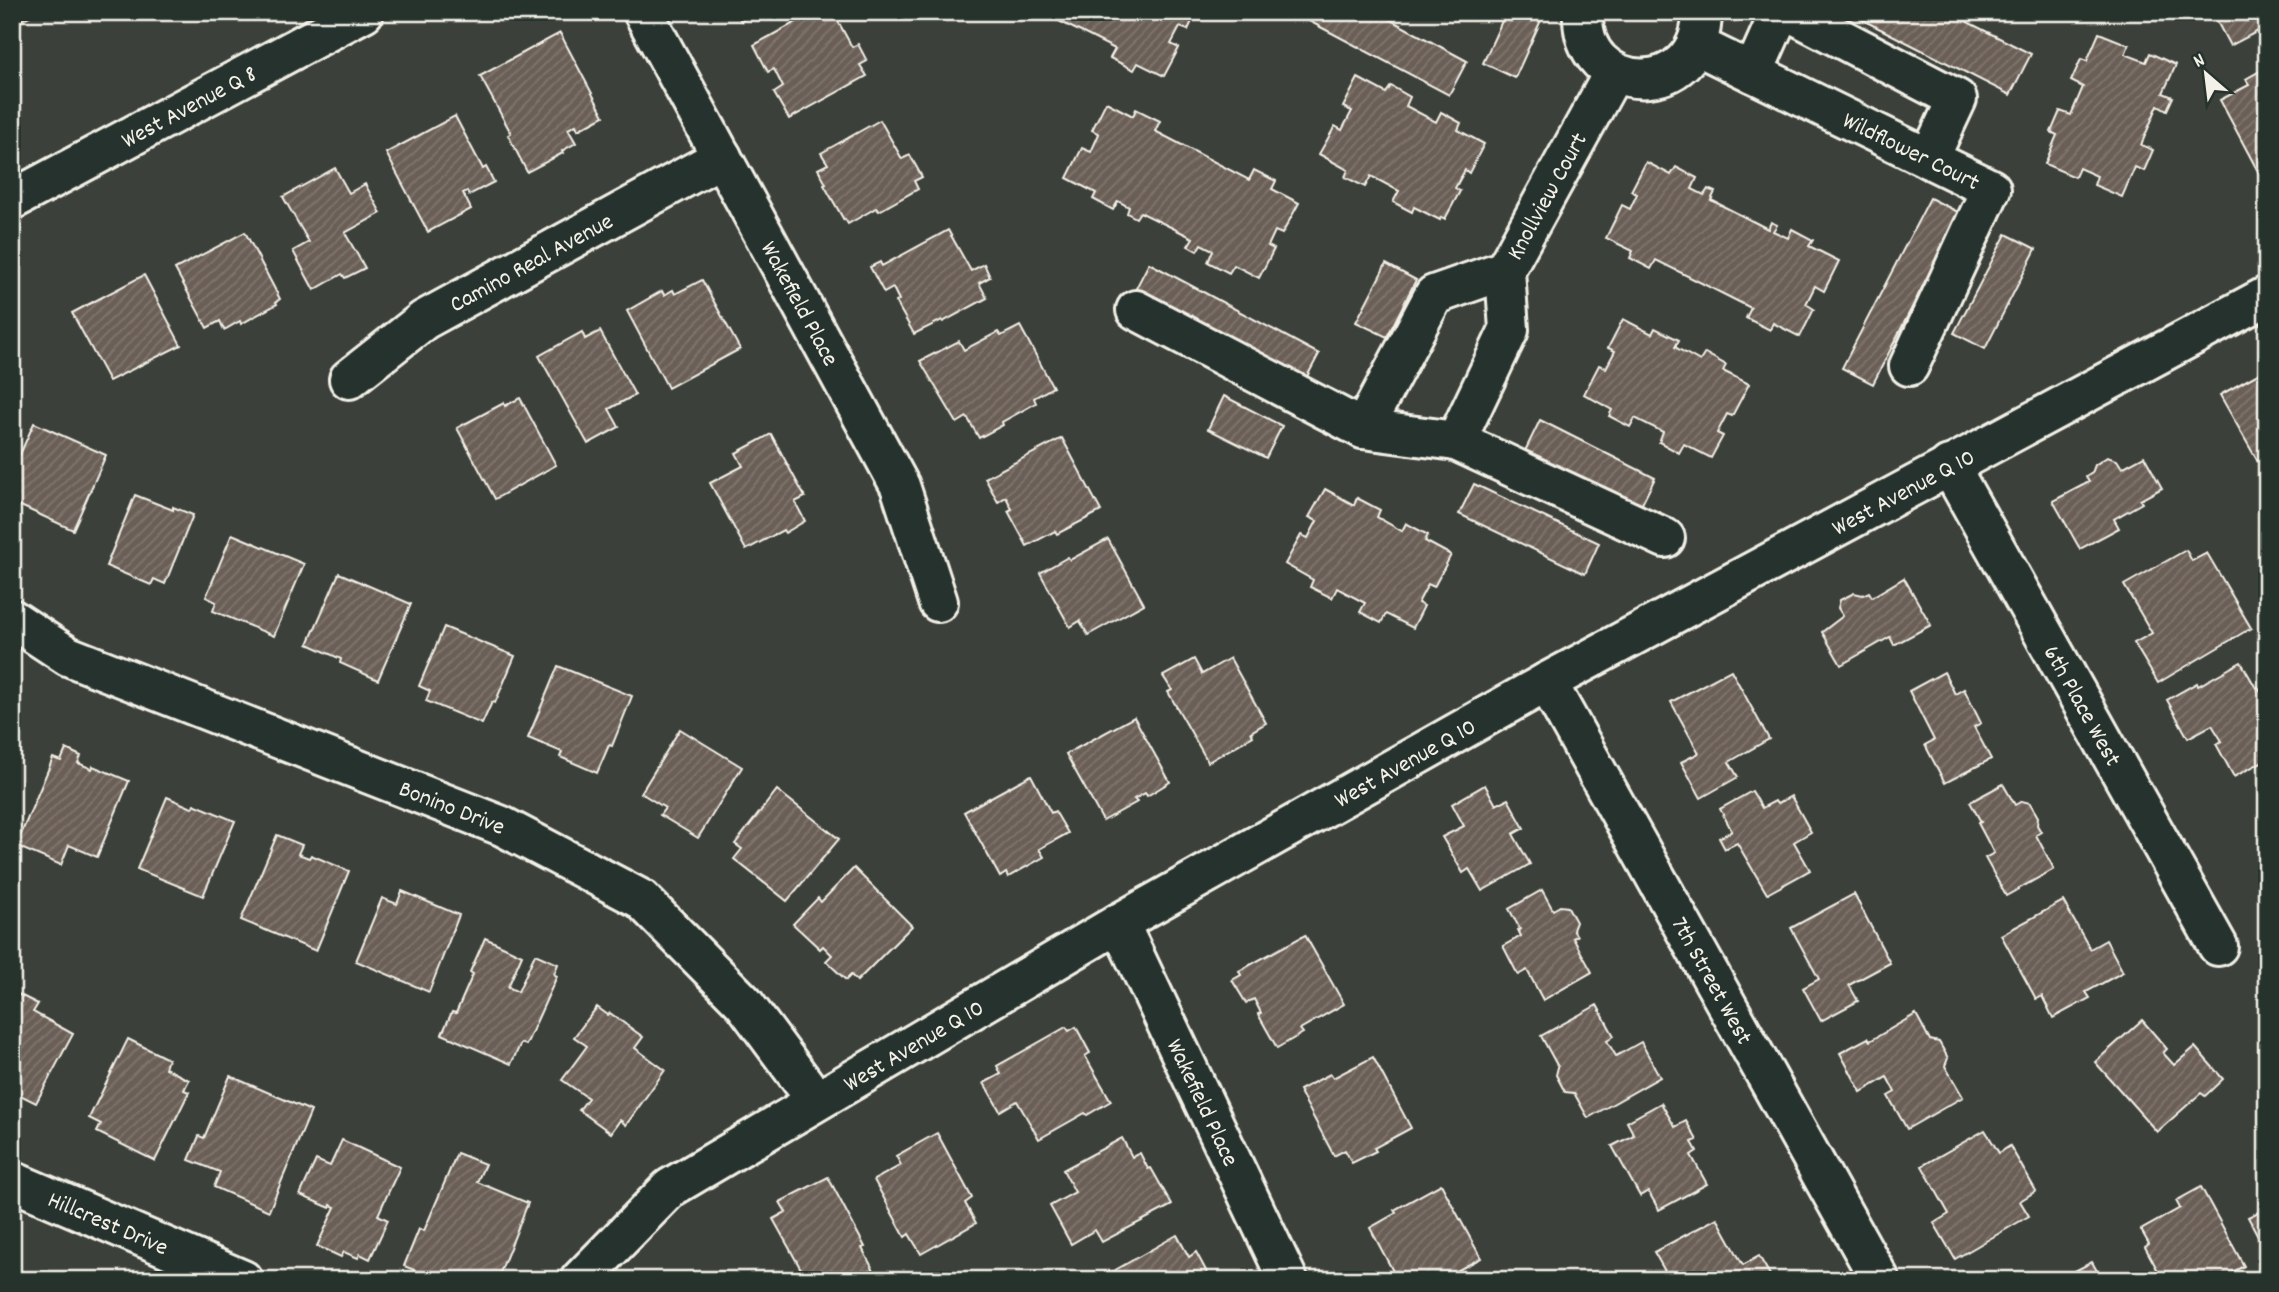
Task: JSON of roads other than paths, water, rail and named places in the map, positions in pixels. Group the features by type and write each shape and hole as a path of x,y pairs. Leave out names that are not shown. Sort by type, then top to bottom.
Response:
{"street":[{"name":"West Avenue Q 8","path":"12,200 364,12"},
{"name":"Wakefield Place","path":"643,12 900,486 939,602"},
{"path":"1583,12 1584,32 1590,48 1600,62 1614,72 1632,78 1652,79 1670,72 1685,61 1699,29"},
{"path":"1753,73 1780,12"},
{"path":"1790,12 1957,99 1930,159"},
{"name":"Wildflower Court","path":"1699,29 1753,73 1991,189 1909,366"},
{"name":"Knollview Court","path":"1455,441 1509,330 1505,270 1614,72"},
{"name":"Camino Real Avenue","path":"349,379 424,320 722,158"},
{"path":"1363,429 1434,295 1505,270"},
{"name":"West Avenue Q 10","path":"580,1280 670,1188 1119,923 1547,682 2267,296"},
{"path":"1136,310 1363,429 1455,441 1665,538"},
{"name":"6th Place West","path":"1949,465 2218,946"},
{"name":"Bonino Drive","path":"12,619 68,656 502,826 640,899 744,1003 816,1100"},
{"name":"7th Street West","path":"1547,682 1880,1280"},
{"name":"Wakefield Place","path":"1119,923 1288,1280"},
{"name":"Hillcrest Drive","path":"12,1181 243,1280"}]}
